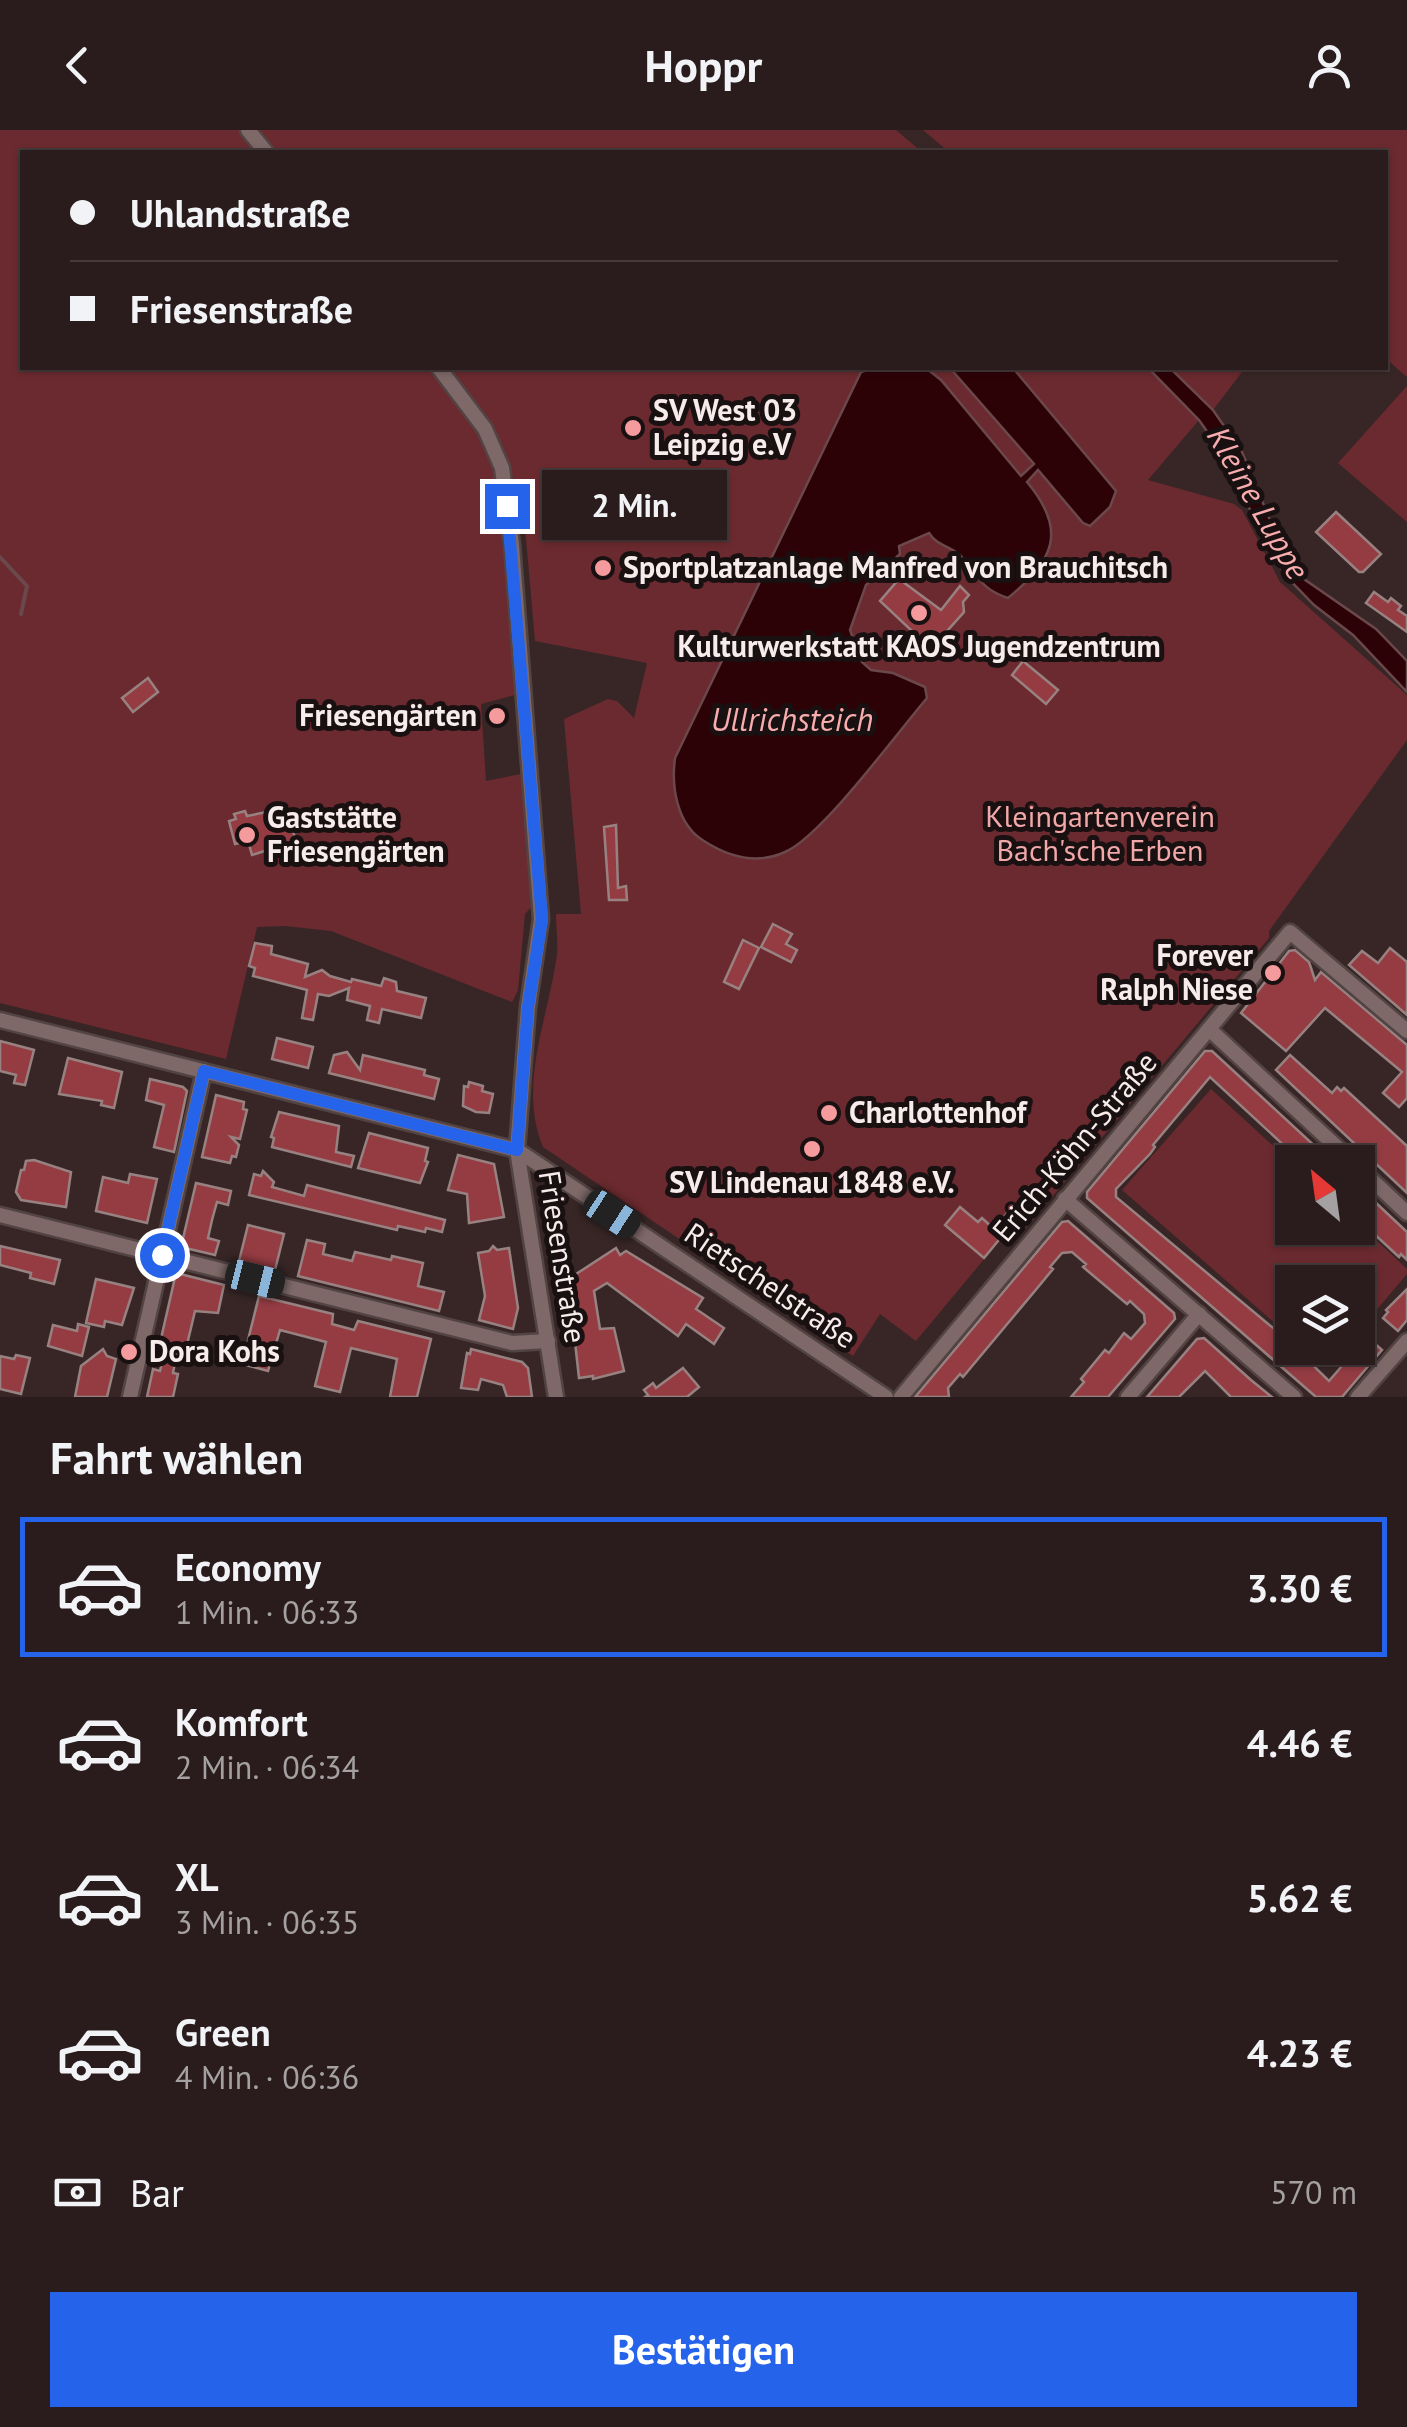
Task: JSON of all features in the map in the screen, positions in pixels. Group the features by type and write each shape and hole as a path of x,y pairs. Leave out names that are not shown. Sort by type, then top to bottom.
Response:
{"street":[{"path":"248,130 264,150"},
{"name":"Friesenstraße","path":"440,370 485,429 502,468 512,545 542,919 528,1007 517,1150 556,1397"},
{"name":"Erich-Köhn-Straße","path":"901,1397 1290,932 1407,1031"},
{"name":"Rietschelstraße","path":"0,1020 517,1150 886,1397"},
{"path":"1209,1029 1334,1145"},
{"path":"130,1397 204,1071"},
{"path":"1375,1183 1407,1213"},
{"path":"1066,1199 1294,1397"},
{"path":"0,1215 512,1343 548,1342"},
{"path":"1128,1397 1199,1314"},
{"path":"1358,1397 1407,1341"}],"green space":[{"name":"Kleingartenverein Bach'sche Erben","path":"0,130 896,130 920,150 20,150 20,370 1150,370 1199,420 1148,480 1234,504 1242,510 1280,582 1407,695 1407,740 1269,931 1269,938 1010,1247 1000,1240 916,1341 880,1314 853,1356 543,1147 533,1101 534,1078 557,955 556,914 581,914 564,719 608,699 617,701 634,718 647,663 535,641 521,482 483,480 490,481 499,498 515,695 481,704 486,781 521,774 533,905 525,914 518,990 512,1002 331,931 285,926 257,927 226,1059 0,1003"},
{"path":"923,130 1407,130 1407,377 1388,361 1388,150 947,150"},
{"path":"1172,370 1243,370 1213,410"},
{"path":"1407,386 1407,522 1338,463"},
{"path":"1211,1089 1275,1147 1275,1245 1375,1245 1375,1239 1407,1269 1407,1274 1375,1312 1375,1265 1275,1265 1275,1323 1122,1190"}],"water":[{"name":"Ullrichsteich","path":"928,370 1021,476 1034,464 952,370 1015,370 1116,491 1110,507 1090,526 1083,523 1038,470 1027,482 1048,515 1050,544 1036,571 1008,598 986,586 961,556 929,533 899,546 900,554 866,585 850,630 862,662 871,670 893,673 925,687 927,698 838,806 800,843 764,858 733,855 695,834 682,815 675,793 675,758 861,372"},
{"name":"Kleine Luppe","path":"1150,370 1172,370 1213,410 1242,452 1276,535 1304,579 1376,629 1407,661 1407,692 1353,635 1314,605 1285,575 1199,420"}],"building":[{"path":"1336,512 1381,554 1363,572 1316,532"},
{"name":"Kulturwerkstatt KAOS Jugendzentrum","path":"899,579 941,610 960,586 969,595 963,602 964,612 931,649 880,601"},
{"path":"1374,592 1401,606 1398,610 1407,616 1407,632 1366,603"},
{"path":"1023,661 1058,690 1046,704 1012,675"},
{"path":"148,678 158,692 133,712 122,698"},
{"path":"245,811 247,816 272,811 276,824 290,821 296,841 252,855 248,841 235,844 229,821 236,819 234,814"},
{"path":"616,825 618,888 626,886 627,900 609,900 604,827"},
{"path":"773,924 792,934 786,944 797,950 791,962 761,947"},
{"path":"743,940 759,948 739,989 724,982"},
{"path":"255,943 272,946 271,954 308,964 305,977 322,970 351,982 352,979 381,986 384,978 396,982 397,991 426,998 421,1018 382,1009 379,1023 367,1020 370,1006 347,1000 349,988 329,996 318,994 313,1020 302,1018 307,990 253,976 255,968 249,966"},
{"path":"1390,948 1407,962 1407,1015 1349,965 1362,951 1378,963"},
{"path":"1295,950 1309,962 1315,980 1321,972 1407,1045 1407,1098 1399,1107 1383,1093 1402,1072 1325,1008 1286,1051 1241,1013 1289,951"},
{"path":"277,1038 313,1047 308,1068 272,1059"},
{"path":"0,1041 34,1050 25,1085 14,1083 16,1075 0,1071"},
{"path":"1205,1051 1212,1051 1314,1145 1283,1145 1210,1077 1153,1145 1150,1154 1116,1189 1116,1197 1275,1330 1275,1361 1087,1198 1087,1192"},
{"path":"347,1052 360,1070 363,1055 425,1070 424,1075 439,1079 434,1099 329,1073 334,1055"},
{"path":"1290,1055 1332,1093 1337,1087 1341,1091 1344,1088 1407,1146 1407,1193 1375,1163 1375,1145 1356,1145 1276,1070"},
{"path":"68,1058 122,1072 114,1108 101,1105 102,1101 59,1094"},
{"path":"150,1079 187,1091 174,1152 154,1147 164,1105 146,1100"},
{"path":"469,1082 493,1094 489,1113 463,1106 464,1086 468,1087"},
{"path":"216,1095 244,1102 243,1109 247,1110 240,1139 231,1137 239,1145 230,1163 202,1157"},
{"path":"279,1112 339,1126 336,1152 354,1156 351,1167 272,1147"},
{"path":"369,1133 428,1148 428,1162 420,1183 358,1168"},
{"path":"458,1155 494,1164 504,1217 469,1223 467,1194 448,1190"},
{"path":"26,1161 71,1172 66,1207 21,1200 16,1192 21,1170"},
{"path":"263,1171 274,1182 272,1187 304,1196 307,1185 445,1220 442,1232 398,1226 397,1230 249,1195 254,1174 261,1176"},
{"path":"130,1174 157,1179 147,1223 96,1211 103,1177 128,1183"},
{"path":"196,1183 231,1191 228,1205 217,1202 212,1220 208,1238 219,1241 215,1255 181,1247"},
{"path":"1375,1202 1407,1232 1407,1260 1401,1254 1399,1257 1375,1235"},
{"path":"1014,1205 1022,1212 984,1258 945,1225 960,1207 994,1229"},
{"path":"1068,1221 1174,1313 1175,1319 1108,1397 1071,1397 1105,1350 1109,1353 1124,1333 1131,1339 1145,1323 1144,1314 1083,1267 1086,1264 1072,1252 1062,1253 1050,1267 1053,1269 963,1377 960,1374 948,1388 949,1397 915,1397 1062,1222"},
{"path":"248,1225 284,1234 275,1270 239,1261"},
{"path":"307,1240 325,1244 323,1254 352,1261 355,1252 423,1263 418,1286 444,1292 439,1311 298,1276"},
{"path":"0,1246 60,1260 54,1284 0,1265"},
{"path":"493,1246 497,1250 509,1248 518,1308 513,1329 479,1320 485,1296 478,1253"},
{"path":"616,1248 620,1255 626,1251 703,1298 696,1309 724,1328 714,1344 686,1324 678,1336 607,1283 594,1291 600,1329 614,1328 624,1371 593,1379 579,1378 569,1288 574,1285 570,1278"},
{"path":"176,1273 224,1285 218,1313 195,1311 186,1349 178,1347 173,1397 147,1397 153,1369 160,1371 166,1344 160,1343"},
{"path":"96,1279 134,1288 122,1325 105,1321 104,1327 86,1323"},
{"path":"1407,1289 1407,1320 1398,1331 1383,1318"},
{"path":"259,1296 333,1314 332,1324 354,1330 358,1321 431,1339 417,1397 390,1397 397,1359 351,1348 340,1392 315,1386 326,1342 280,1330 268,1371 242,1364"},
{"path":"78,1324 89,1327 82,1356 48,1346 53,1325 77,1331"},
{"path":"1204,1338 1272,1397 1231,1397 1205,1371 1179,1397 1147,1397 1197,1339"},
{"path":"103,1349 107,1356 116,1359 107,1397 75,1397 81,1366"},
{"path":"471,1349 522,1362 528,1368 532,1397 507,1397 503,1385 481,1379 478,1390 461,1388"},
{"path":"16,1355 30,1358 21,1394 0,1389 0,1356 14,1359"},
{"path":"1279,1365 1313,1365 1329,1381 1343,1365 1369,1365 1342,1397 1316,1397"},
{"path":"683,1368 699,1387 687,1397 645,1397 648,1395 644,1390 653,1383 656,1388"}],"waterway":[{"path":"0,557 27,586 21,614"}],"place":[{"name":"SV West 03 Leipzig e.V","path":"633,428"},
{"name":"Sportplatzanlage Manfred von Brauchitsch","path":"603,568"},
{"name":"Kulturwerkstatt KAOS Jugendzentrum","path":"919,613"},
{"name":"Friesengärten","path":"497,716"},
{"name":"Gaststätte Friesengärten","path":"247,835"},
{"name":"Forever Ralph Niese","path":"1273,973"},
{"name":"Charlottenhof","path":"829,1113"},
{"name":"SV Lindenau 1848 e.V.","path":"812,1149"},
{"name":"Dora Kohs","path":"129,1352"}],"route":[{"path":"162,1255 204,1071 517,1150 528,1007 542,919 507,506"}]}
